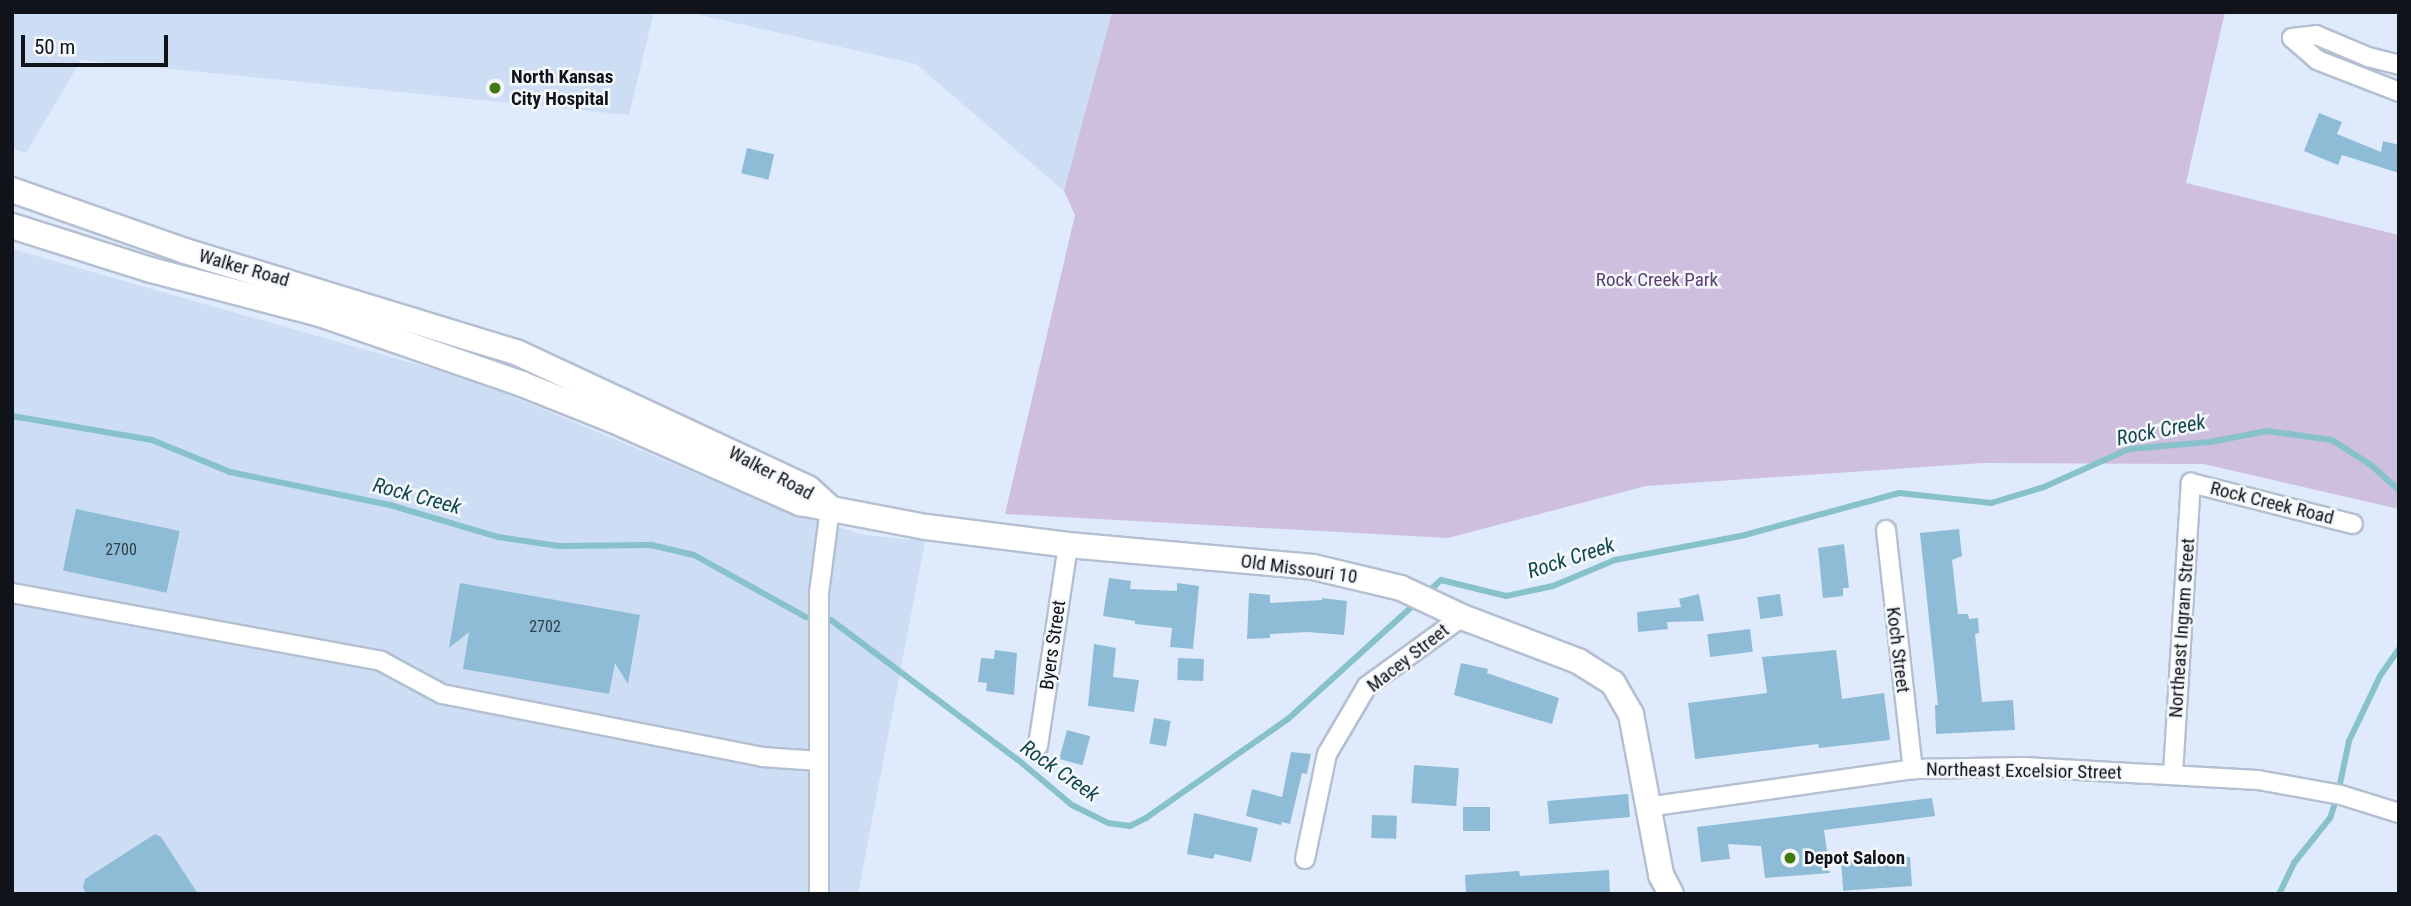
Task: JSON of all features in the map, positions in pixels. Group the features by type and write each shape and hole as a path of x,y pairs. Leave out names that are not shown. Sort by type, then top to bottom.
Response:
{"street":[{"path":"2399,65 2368,57 2316,35 2292,38 2317,60 2399,92"},
{"name":"Walker Road","path":"12,190 347,311 522,384 634,418 800,503 830,508"},
{"name":"Walker Road","path":"12,226 151,270 258,296 347,311"},
{"name":"Rock Creek Road","path":"2191,483 2353,524"},
{"name":"Northeast Ingram Street","path":"2173,774 2191,483"},
{"path":"819,894 819,593 830,508"},
{"name":"Old Missouri 10","path":"830,508 926,527 1068,545 1313,567 1401,588 1452,612 1578,661 1613,683 1631,715 1661,875 1671,894"},
{"name":"Koch Street","path":"1886,530 1913,769"},
{"name":"Byers Street","path":"1038,746 1068,545"},
{"path":"12,593 381,661 442,694 762,757 819,761"},
{"name":"Macey Street","path":"1305,859 1327,754 1367,686 1452,612"},
{"name":"Northeast Excelsior Street","path":"1647,807 1913,769 2024,767 2173,774 2299,786 2399,813"}],"shaded area":[{"name":"North Kansas City Hospital","path":"12,12 654,12 629,115 81,60 26,153 12,148"},
{"path":"687,12 1112,12 1064,191 916,64"},
{"path":"12,249 478,382 790,513 865,535 925,541 858,894 12,894"}],"green space":[{"name":"Rock Creek Park","path":"1112,12 2225,12 2186,183 2399,235 2399,509 2204,464 1982,463 1646,486 1448,538 1005,514 1075,215 1064,191"}],"building":[{"path":"2319,113 2342,122 2337,134 2381,152 2383,141 2399,145 2399,173 2342,155 2338,165 2304,151"},
{"path":"747,148 774,154 768,180 741,173"},
{"path":"76,509 180,531 167,593 63,571"},
{"path":"1959,529 1962,556 1952,560 1958,614 1968,614 1969,619 1978,618 1979,633 1975,634 1982,702 2013,700 2015,730 1936,734 1935,705 1938,705 1920,533"},
{"path":"1844,544 1849,588 1843,588 1843,596 1823,598 1818,548"},
{"path":"1109,578 1131,581 1130,589 1177,591 1177,583 1199,586 1193,649 1170,647 1172,628 1135,624 1135,621 1103,616"},
{"path":"460,583 640,615 628,684 615,663 609,694 463,669 469,632 449,648"},
{"path":"1249,593 1270,595 1270,603 1322,598 1347,601 1344,635 1308,632 1270,634 1270,638 1247,639"},
{"path":"1699,594 1704,621 1667,622 1668,629 1638,632 1637,612 1681,607 1679,599"},
{"path":"1780,594 1783,616 1760,619 1757,597"},
{"path":"1750,629 1753,652 1710,657 1707,634"},
{"path":"1094,644 1116,648 1113,677 1139,680 1134,712 1088,706"},
{"path":"995,650 1017,653 1014,695 986,691 987,683 978,682 981,658 994,659"},
{"path":"1836,650 1842,699 1884,693 1890,740 1819,748 1818,744 1695,759 1688,703 1767,693 1762,657"},
{"path":"1178,658 1204,659 1203,681 1177,680"},
{"path":"1461,663 1488,669 1487,673 1559,698 1552,724 1454,695"},
{"path":"1154,718 1171,721 1166,747 1149,744"},
{"path":"1067,730 1090,736 1082,765 1059,759"},
{"path":"1291,752 1311,754 1307,774 1302,773 1290,824 1282,822 1281,825 1246,816 1252,789 1282,797"},
{"path":"1414,765 1459,768 1456,806 1411,803"},
{"path":"1628,794 1630,817 1549,824 1547,801"},
{"path":"1932,798 1935,816 1824,830 1830,873 1765,878 1761,846 1728,844 1730,859 1701,862 1697,827"},
{"path":"1463,807 1490,807 1490,831 1463,831"},
{"path":"1194,813 1258,828 1251,862 1215,854 1213,859 1187,854"},
{"path":"1372,815 1397,816 1396,839 1371,838"},
{"path":"155,834 161,837 198,894 86,894 83,887 85,879"},
{"path":"1910,857 1912,886 1843,891 1841,862"},
{"path":"1609,870 1610,894 1466,894 1465,875 1519,871 1520,876"}],"waterway":[{"name":"Rock Creek","path":"12,416 152,440 230,472 390,505 498,537 558,546 651,545 694,555 806,617"},
{"name":"Rock Creek","path":"1427,593 1441,580 1506,596 1553,586 1615,560 1741,536 1899,493 1991,503 2044,487 2129,449 2210,442 2267,431 2332,440 2371,465 2399,490"},
{"name":"Rock Creek","path":"831,620 1017,759 1072,805 1108,823 1130,826 1146,818 1288,719 1416,603"},
{"name":"Rock Creek","path":"2340,784 2349,741 2380,676 2399,649"},
{"name":"Rock Creek","path":"2279,894 2294,863 2330,818 2336,801"}],"place":[{"name":"North Kansas City Hospital","path":"495,88"},
{"name":"Depot Saloon","path":"1790,858"}]}
